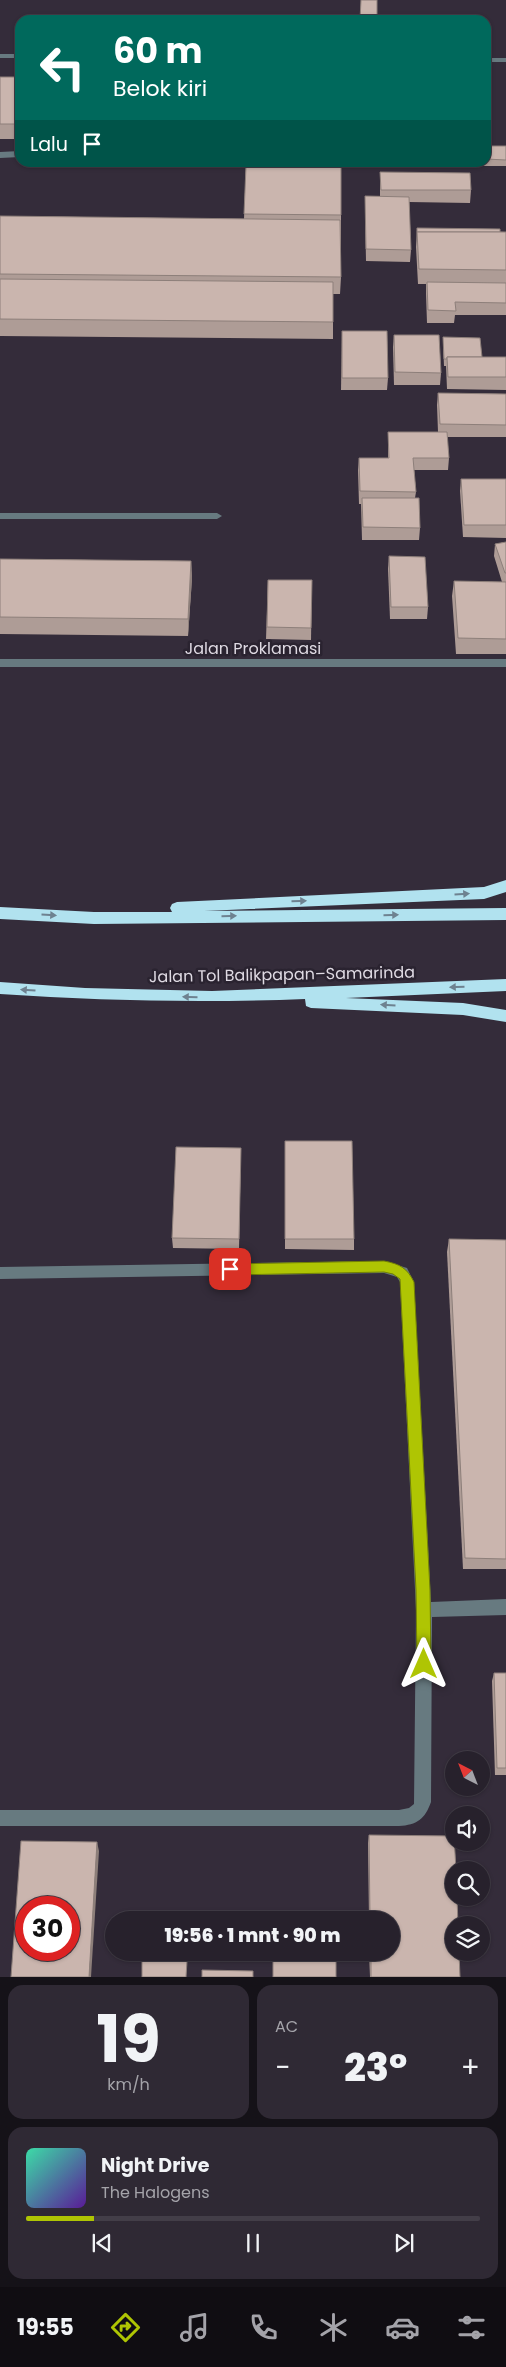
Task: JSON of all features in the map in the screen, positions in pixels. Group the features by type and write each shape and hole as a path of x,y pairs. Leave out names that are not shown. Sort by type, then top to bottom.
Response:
{"highway":[{"path":"94,918 211,905 484,893 506,886"},
{"path":"0,913 94,918 506,914"},
{"name":"Jalan Tol Balikpapan–Samarinda","path":"0,988 85,994 212,997 506,985"},
{"path":"212,997 463,1009 506,1016"}],"street":[{"path":"0,56 15,56"},
{"path":"491,60 506,60"},
{"path":"0,155 15,154"},
{"path":"0,516 217,516"},
{"name":"Jalan Proklamasi","path":"0,663 506,663"},
{"path":"0,1273 384,1267 402,1272 408,1282 424,1610 423,1802 420,1812 415,1815 389,1818 0,1818"},
{"path":"424,1610 506,1607"}],"building":[{"path":"361,0 377,0 377,15 360,15"},
{"path":"0,77 15,77 15,124 0,124"},
{"path":"491,146 506,146 506,160 491,159"},
{"path":"246,167 341,167 341,215 244,214"},
{"path":"380,172 470,173 471,190 381,190"},
{"path":"365,196 409,197 411,250 366,249"},
{"path":"0,216 340,220 341,277 0,274"},
{"path":"417,228 500,229 500,232 417,232"},
{"path":"417,232 506,232 506,270 419,269"},
{"path":"0,279 333,282 333,322 0,319"},
{"path":"427,282 506,283 506,303 455,302 456,311 428,310"},
{"path":"342,331 387,331 388,378 342,378"},
{"path":"394,335 439,335 441,373 395,372"},
{"path":"443,337 480,338 482,357 447,357 447,359 444,359"},
{"path":"447,357 506,357 506,377 448,377"},
{"path":"438,393 506,394 506,425 440,424"},
{"path":"388,432 447,432 449,458 413,458 416,492 360,491 359,458 389,458"},
{"path":"461,479 506,479 506,525 464,525"},
{"path":"362,498 419,498 420,528 363,527"},
{"path":"506,542 506,573 505,573 495,544"},
{"path":"389,556 425,557 428,607 391,607"},
{"path":"0,559 191,561 188,619 0,617"},
{"path":"268,580 312,580 311,628 267,627"},
{"path":"454,581 506,582 506,639 458,638"},
{"path":"285,1141 352,1141 354,1239 285,1239"},
{"path":"176,1147 241,1148 239,1239 172,1238"},
{"path":"449,1239 506,1240 506,1559 465,1558"},
{"path":"494,1673 506,1673 506,1768 497,1768"},
{"path":"369,1835 445,1836 445,1851 455,1851 455,1861 445,1861 445,1906 457,1906 458,1916 445,1916 445,1961 459,1961 460,1977 371,1977 371,1961 400,1961 400,1911 370,1911"},
{"path":"21,1841 97,1842 89,1977 11,1977 15,1923 15,1961 80,1961 80,1896 17,1896"},
{"path":"142,1961 187,1961 186,1977 142,1977"},
{"path":"273,1961 336,1961 336,1977 273,1977"},
{"path":"202,1970 253,1971 253,1977 202,1977"}],"route":[{"path":"230,1269 384,1267 402,1272 408,1282 424,1610 424,1664"}]}
